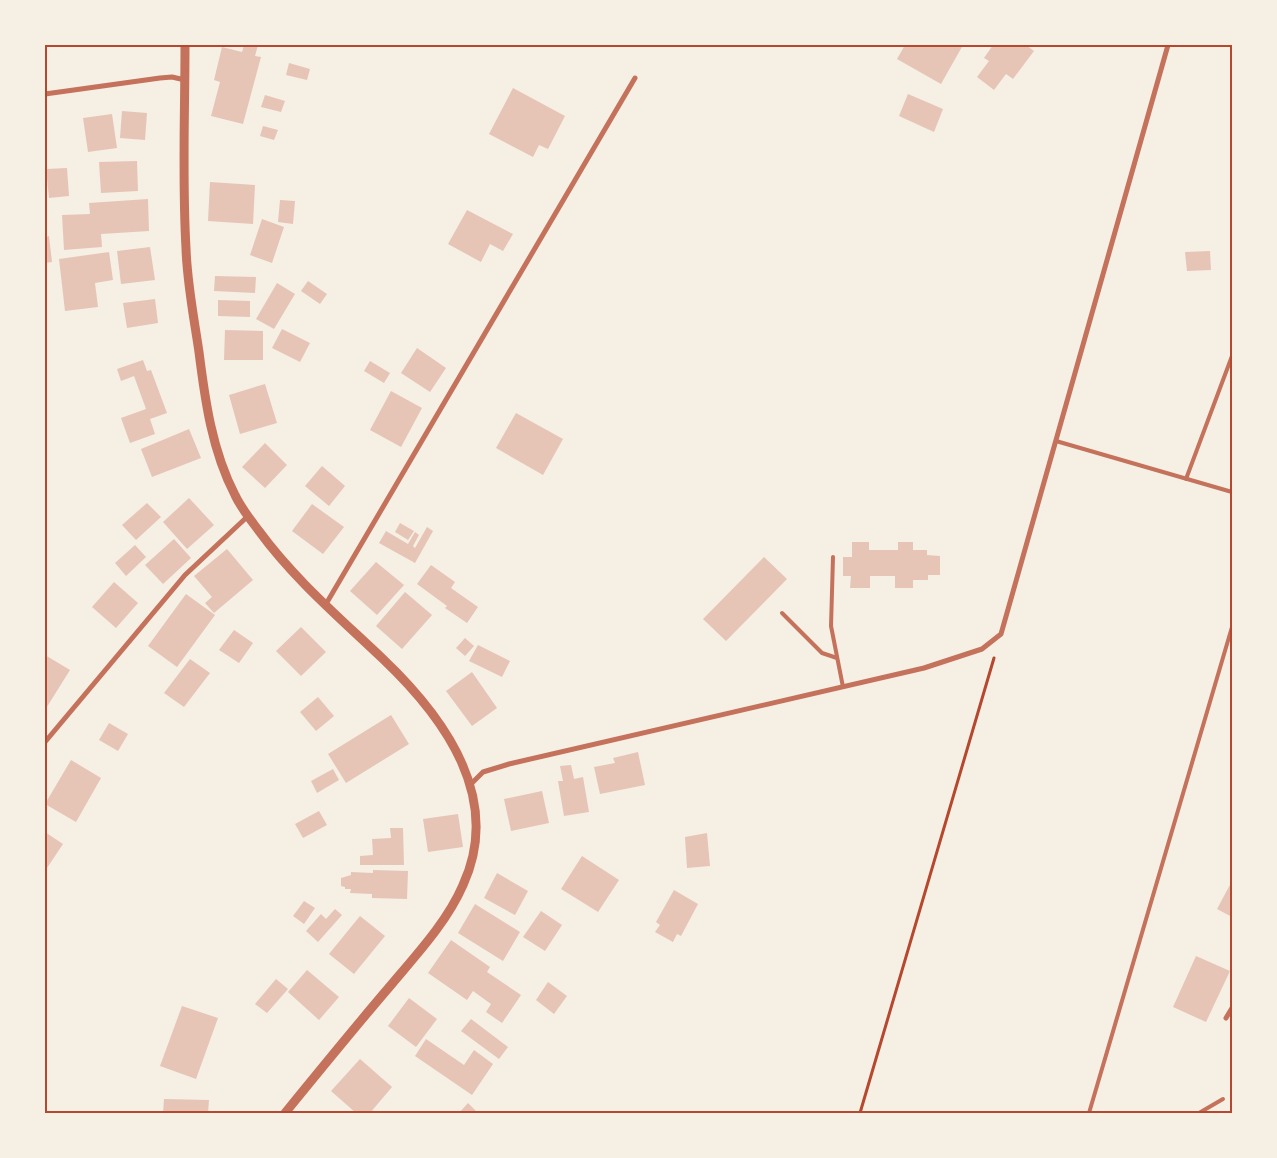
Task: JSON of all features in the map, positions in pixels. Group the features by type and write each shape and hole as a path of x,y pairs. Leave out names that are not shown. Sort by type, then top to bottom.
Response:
{"street":[{"path":"185,45 183,175 186,252 207,405 224,473 236,498 270,546 298,578 396,671 430,710 467,772 478,822 472,864 463,887 450,910 422,948 285,1113"},
{"path":"471,784 483,772 509,764 924,668 982,649 1001,634 1168,45"},
{"path":"45,94 160,78 185,80"},
{"path":"326,604 635,78"},
{"path":"45,742 185,575 248,516"},
{"path":"1226,1018 1232,1008"}],"lane":[{"path":"1186,479 1232,356"},
{"path":"1056,441 1232,492"},
{"path":"833,556 831,626 843,687"},
{"path":"782,613 822,653 837,658"},
{"path":"1089,1113 1232,627"},
{"path":"1199,1113 1223,1099"}],"path":[{"path":"860,1113 1001,634"}],"building":[{"path":"244,45 258,45 255,56 261,57 243,124 211,116 220,82 214,80 222,47 242,52"},
{"path":"905,45 963,45 941,84 897,59"},
{"path":"993,45 1026,45 1034,51 1013,79 1006,74 994,90 977,77 989,61 984,58"},
{"path":"289,63 310,69 307,80 286,75"},
{"path":"513,88 565,116 548,149 539,145 533,157 489,134"},
{"path":"908,94 943,109 934,132 899,116"},
{"path":"265,95 285,101 281,112 261,107"},
{"path":"122,111 147,113 145,140 120,138"},
{"path":"112,114 117,148 88,152 83,118"},
{"path":"263,126 278,130 274,140 260,136"},
{"path":"137,161 138,191 101,193 99,162"},
{"path":"67,168 69,196 49,198 46,169"},
{"path":"210,182 255,185 253,224 208,221"},
{"path":"148,199 149,231 101,234 102,247 64,250 62,215 90,214 89,203"},
{"path":"280,200 295,201 293,224 278,222"},
{"path":"467,210 513,234 503,251 490,244 481,262 448,244"},
{"path":"262,219 284,227 272,263 250,255"},
{"path":"49,236 52,262 45,263 45,237"},
{"path":"150,247 155,280 121,284 117,251"},
{"path":"1210,251 1211,270 1187,271 1185,252"},
{"path":"109,252 113,280 95,283 98,307 65,311 59,259"},
{"path":"215,276 256,277 255,293 214,291"},
{"path":"308,281 327,294 320,304 301,291"},
{"path":"277,283 295,294 274,329 256,319"},
{"path":"155,299 158,323 127,328 123,303"},
{"path":"218,300 250,301 250,317 218,316"},
{"path":"282,329 310,343 300,362 272,348"},
{"path":"225,330 263,331 263,360 224,360"},
{"path":"417,348 446,368 430,392 401,373"},
{"path":"143,360 147,371 151,370 167,413 150,419 155,434 130,443 121,418 146,409 134,376 121,381 117,369"},
{"path":"370,361 390,373 384,383 364,371"},
{"path":"265,384 277,423 240,434 229,395"},
{"path":"391,391 422,408 401,447 370,430"},
{"path":"516,413 563,439 543,475 496,448"},
{"path":"189,429 201,458 152,477 141,449"},
{"path":"265,443 287,465 265,488 242,467"},
{"path":"322,466 345,486 329,506 305,486"},
{"path":"189,498 214,525 187,549 163,522"},
{"path":"147,503 161,517 136,540 122,525"},
{"path":"312,504 344,527 323,554 292,531"},
{"path":"400,523 414,531 408,540 395,532"},
{"path":"427,527 433,531 415,563 379,543 386,531 408,544 415,532 419,535 413,546 415,548"},
{"path":"174,539 191,558 163,584 145,565"},
{"path":"852,542 869,542 869,550 898,550 898,542 913,542 913,550 927,550 927,555 940,556 940,575 928,575 928,580 913,580 913,588 895,588 895,576 870,576 870,588 850,588 851,576 843,576 843,557 852,557"},
{"path":"135,545 146,557 126,576 115,563"},
{"path":"227,549 253,580 214,613 205,603 212,597 194,576"},
{"path":"764,557 787,579 726,641 703,619"},
{"path":"376,562 404,585 377,615 350,591"},
{"path":"431,565 455,582 451,588 478,607 467,623 445,608 447,606 417,584"},
{"path":"114,582 138,603 116,628 92,607"},
{"path":"405,592 432,615 402,649 376,626"},
{"path":"186,594 215,615 177,667 148,646"},
{"path":"301,627 326,652 301,676 276,651"},
{"path":"234,630 253,643 239,663 219,650"},
{"path":"465,638 474,646 465,656 456,648"},
{"path":"478,645 510,661 502,677 469,661"},
{"path":"45,655 70,670 45,710"},
{"path":"190,659 210,673 184,707 164,693"},
{"path":"472,672 497,708 472,726 446,691"},
{"path":"318,697 334,716 316,731 300,712"},
{"path":"391,715 409,744 346,783 328,754"},
{"path":"109,723 128,734 118,751 99,740"},
{"path":"638,752 645,785 600,794 594,767 615,763 613,758"},
{"path":"71,760 101,778 76,822 45,804"},
{"path":"571,765 574,779 583,777 589,812 564,816 558,781 563,781 560,766"},
{"path":"333,769 339,780 317,793 311,781"},
{"path":"542,791 549,823 511,831 504,799"},
{"path":"319,811 327,825 303,838 295,824"},
{"path":"458,814 463,847 428,852 423,819"},
{"path":"390,828 403,828 404,865 360,865 360,856 373,855 372,839 391,838"},
{"path":"45,832 63,844 45,871"},
{"path":"707,833 710,866 687,868 685,837"},
{"path":"582,856 619,880 598,912 561,889"},
{"path":"373,870 408,871 407,899 372,898 372,894 350,893 351,889 345,889 345,887 341,886 341,878 351,875 351,872 373,873"},
{"path":"497,873 528,891 515,915 484,898"},
{"path":"1232,881 1232,917 1217,909"},
{"path":"674,890 698,904 681,936 677,934 673,942 655,932 660,925 656,922"},
{"path":"304,901 315,908 304,924 293,916"},
{"path":"475,904 520,932 503,961 458,933"},
{"path":"335,909 342,915 318,942 306,931 321,914 326,919"},
{"path":"541,911 562,925 545,951 523,937"},
{"path":"360,916 385,936 354,974 329,954"},
{"path":"451,940 490,967 487,972 521,995 502,1023 486,1012 491,1004 473,991 467,1000 428,973"},
{"path":"1196,956 1230,971 1206,1022 1173,1007"},
{"path":"307,970 339,997 319,1020 288,992"},
{"path":"276,979 288,989 267,1013 255,1004"},
{"path":"548,982 567,996 554,1014 536,1000"},
{"path":"409,998 437,1019 416,1047 388,1026"},
{"path":"182,1006 218,1018 196,1079 160,1066"},
{"path":"471,1019 508,1047 499,1059 461,1031"},
{"path":"426,1039 464,1065 474,1050 493,1064 472,1095 415,1056"},
{"path":"360,1059 392,1087 370,1113 356,1113 331,1091"},
{"path":"164,1099 209,1100 208,1113 163,1113"},
{"path":"468,1103 478,1113 459,1113"}]}
